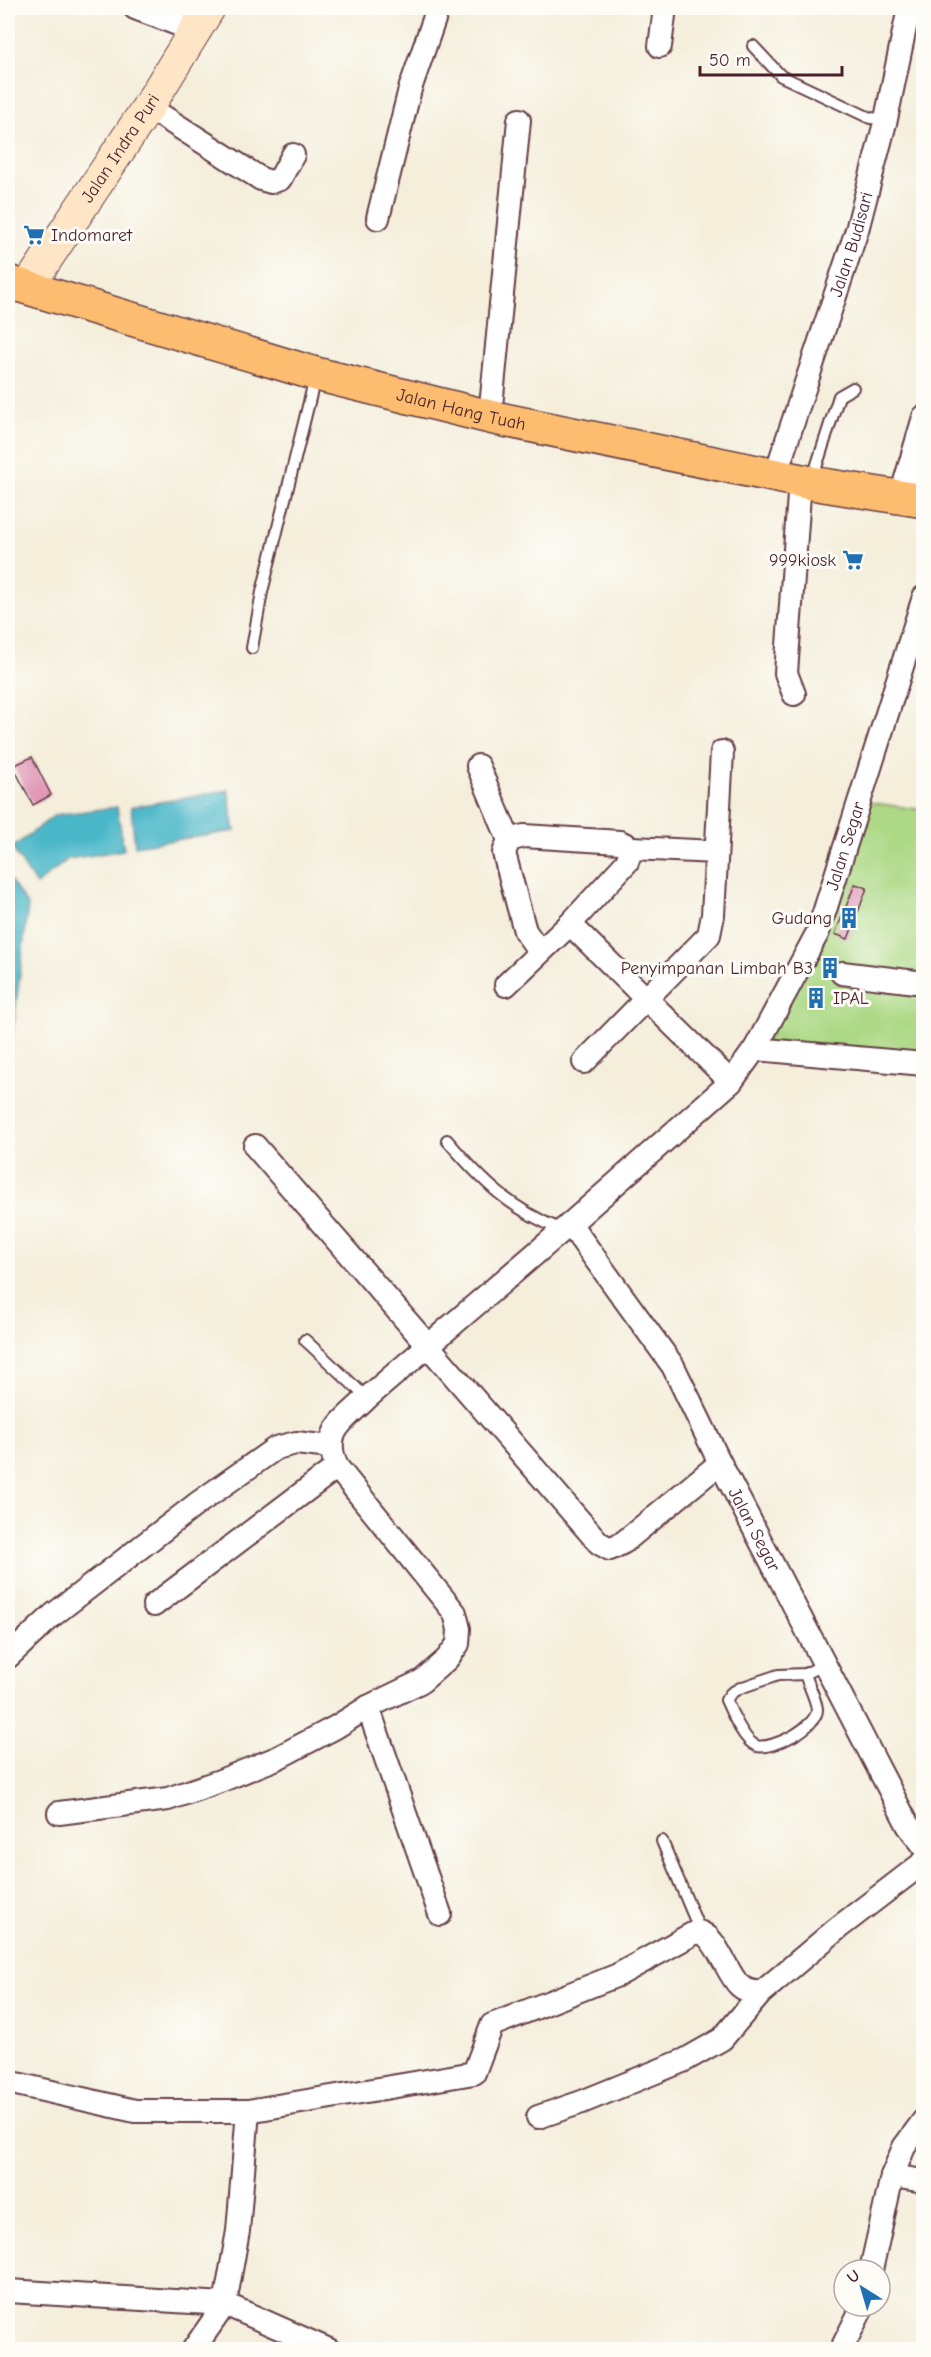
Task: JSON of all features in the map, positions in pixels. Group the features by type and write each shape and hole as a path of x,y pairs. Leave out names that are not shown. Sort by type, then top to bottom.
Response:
{"main road":[{"name":"Jalan Hang Tuah","path":"17,285 316,374 490,417 795,480 912,500"}],"street":[{"path":"135,8 202,19"},
{"path":"378,219 410,89 438,8"},
{"path":"660,46 665,8"},
{"name":"Jalan Budisari","path":"794,694 786,673 795,480 886,119 909,8"},
{"name":"Jalan Indra Puri","path":"17,285 148,106 202,19"},
{"path":"148,106 261,179 271,182 280,179 293,155"},
{"path":"490,417 519,120"},
{"path":"912,500 924,417"},
{"name":"Jalan Segar","path":"924,597 818,932 755,1049 730,1082 566,1227 673,1366 815,1669 908,1825 924,1846"},
{"path":"584,1062 709,935 713,915 722,752"},
{"path":"478,766 509,840 504,854 525,931 540,952"},
{"path":"509,840 524,836 620,842 632,848 716,852"},
{"path":"506,985 570,924 627,862 632,848"},
{"path":"570,924 730,1082"},
{"path":"842,973 924,983"},
{"path":"755,1049 924,1064"},
{"path":"255,1146 598,1544 610,1549 624,1542 720,1463"},
{"path":"154,1605 334,1457 336,1429 367,1398 566,1227"},
{"path":"8,1657 53,1615 198,1503 276,1448 296,1443 334,1457 455,1613 459,1629 458,1644 447,1659 422,1681 368,1707 336,1727 277,1758 168,1799 58,1813"},
{"path":"368,1707 440,1914"},
{"path":"538,2117 582,2102 685,2060 722,2039 761,1993 838,1928 924,1862"},
{"path":"8,2082 135,2111 248,2111 474,2073 492,2025 618,1975 691,1933 700,1931 709,1937 738,1984 749,1992 761,1993"},
{"path":"193,2349 225,2304 238,2231 248,2111"},
{"path":"874,2258 892,2176 904,2147 924,2120"},
{"path":"892,2176 924,2181"},
{"path":"8,2291 225,2304 328,2349"},
{"path":"841,2349 857,2318"}],"lane":[{"path":"753,46 781,76 870,118 886,119"},
{"path":"252,648 262,592 316,374"},
{"path":"795,480 839,396 853,388"},
{"path":"447,1140 476,1173 506,1200 534,1219 566,1227"},
{"path":"305,1340 367,1398"},
{"path":"815,1669 817,1708 811,1723 800,1732 770,1745 757,1746 752,1743 734,1719 726,1700 727,1697 740,1688 778,1675 815,1669"},
{"path":"662,1841 700,1931"}],"green space":[{"path":"867,802 923,810 923,1059 764,1045"}],"water":[{"path":"228,790 235,831 135,846 131,807"},
{"path":"117,807 124,850 68,859 36,885 12,848 55,815"},
{"path":"8,877 28,906 8,1072"}],"building":[{"path":"32,757 51,795 33,805 13,766"},
{"name":"Gudang","path":"855,884 867,888 848,939 835,934"}],"place":[{"name":"Indomaret","path":"34,235"},
{"name":"999kiosk","path":"853,560"},
{"name":"Gudang","path":"849,918"},
{"name":"Penyimpanan Limbah B3","path":"830,968"},
{"name":"IPAL","path":"816,998"}]}
